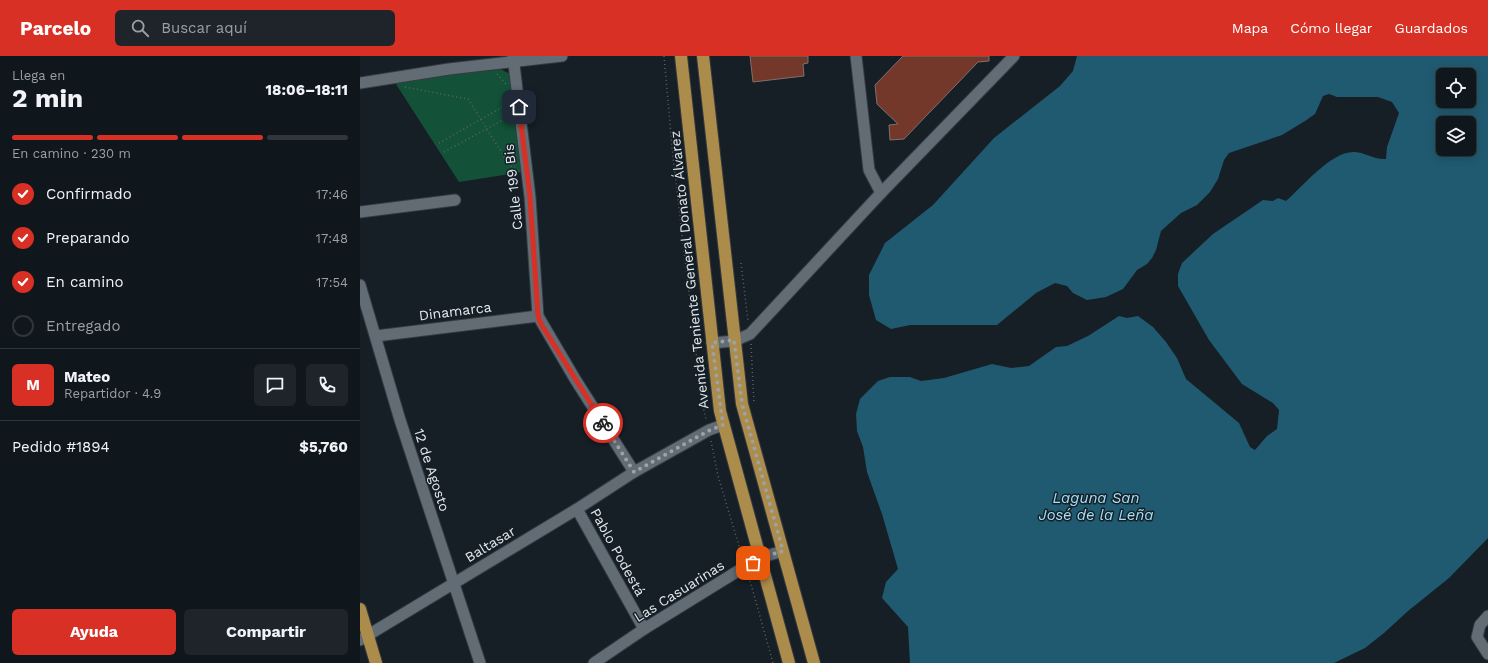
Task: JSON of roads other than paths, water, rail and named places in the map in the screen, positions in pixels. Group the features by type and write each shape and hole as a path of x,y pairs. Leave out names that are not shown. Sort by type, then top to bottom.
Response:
{"main road":[{"name":"Avenida Teniente General Donato Álvarez","path":"681,56 712,343 723,425 789,663"},
{"path":"703,56 742,404 814,663"},
{"path":"360,609 364,638 376,663"}],"street":[{"path":"360,83 513,59 562,56"},
{"path":"856,56 869,170 881,192"},
{"path":"712,343 734,340 750,333 881,192 1014,56"},
{"name":"Calle 199 Bis","path":"513,59 530,197 538,316"},
{"path":"360,212 455,200"},
{"name":"12 de Agosto","path":"360,285 400,420 480,663"},
{"path":"538,316 541,324 634,472"},
{"name":"Dinamarca","path":"376,336 538,316"},
{"name":"Baltasar","path":"364,638 577,509 634,472 710,430 723,425"},
{"name":"Pablo Podestá","path":"577,509 644,629"},
{"name":"Las Casuarinas","path":"594,663 611,658 644,629 760,558 783,551"},
{"path":"1488,616 1480,625 1477,637 1488,654"}],"water":[{"name":"Laguna San José de la Leña","path":"1077,56 1488,56 1488,538 1449,578 1365,648 1334,663 910,663 908,627 882,598 886,582 898,569 882,514 867,472 863,447 857,431 856,414 860,399 878,381 890,377 910,377 921,381 944,378 992,364 1011,368 1029,366 1056,347 1067,346 1088,336 1119,316 1127,318 1138,316 1153,327 1166,342 1177,358 1186,379 1239,423 1250,447 1255,450 1267,436 1277,429 1279,410 1273,403 1242,384 1209,340 1178,286 1178,274 1182,263 1213,234 1263,200 1273,201 1278,198 1286,201 1317,171 1336,158 1353,152 1386,159 1387,147 1399,113 1392,102 1378,97 1337,97 1329,94 1323,96 1315,114 1282,135 1229,153 1224,160 1218,179 1210,192 1197,205 1181,213 1161,231 1156,250 1147,264 1137,270 1123,289 1106,297 1087,300 1073,293 1067,286 1055,283 1036,293 997,325 910,325 891,329 876,320 869,295 869,275 885,243 933,205 994,138 1060,86 1073,71"}]}
